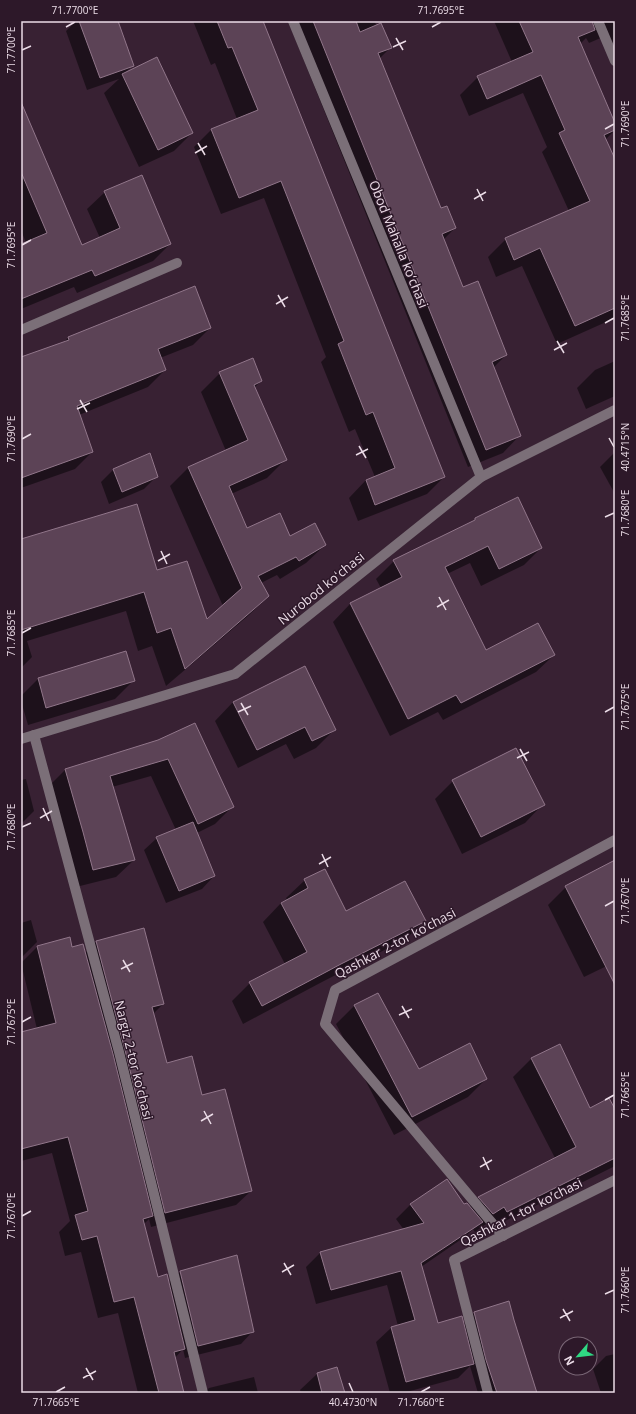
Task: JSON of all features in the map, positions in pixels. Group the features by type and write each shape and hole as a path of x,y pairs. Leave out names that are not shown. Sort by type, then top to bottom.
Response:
{"street":[{"name":"Obod Mahalla ko‘chasi","path":"293,21 481,477"},
{"path":"598,21 615,61"},
{"path":"21,330 177,263"},
{"name":"Nurobod koʻchasi","path":"21,738 235,674 481,477 615,410"},
{"name":"Nargiz 2-tor ko‘chasi","path":"34,735 119,1052 203,1393"},
{"name":"Qashkar 2-tor koʼchasi","path":"503,1236 325,1024 335,990 615,840"},
{"name":"Qashkar 1-tor koʼchasi","path":"488,1393 454,1260 615,1180"}],"building":[{"path":"79,21 118,21 134,66 100,78"},
{"path":"217,21 263,21 445,477 375,505 366,480 395,468 373,412 366,415 338,344 344,341 281,181 239,198 211,129 258,110 232,47 228,48"},
{"path":"313,21 356,21 360,32 381,23 392,48 378,53 441,208 447,206 456,228 442,234 463,287 478,281 507,355 492,362 521,436 486,450"},
{"path":"519,21 592,21 595,30 578,37 615,123 615,130 604,135 615,159 615,308 575,326 540,248 514,260 505,238 590,201 559,133 565,130 541,75 487,99 477,76 533,52"},
{"path":"157,57 193,133 158,150 122,74"},
{"path":"21,102 82,245 120,228 104,191 142,175 171,244 95,276 92,270 21,299 21,244 47,233 21,172"},
{"path":"195,286 211,328 158,349 166,370 77,406 93,452 21,478 21,357 69,340 68,337"},
{"path":"253,358 262,381 254,385 287,460 229,486 247,528 280,513 290,536 315,523 326,545 299,561 296,557 258,576 269,596 185,669 171,628 157,633 144,592 21,630 21,539 137,504 157,570 187,561 207,619 242,588 188,467 248,440 219,372"},
{"path":"150,453 158,477 122,492 113,469"},
{"path":"518,497 542,548 499,569 488,546 445,567 486,650 538,623 555,655 461,703 456,695 408,719 350,603 402,577 393,560"},
{"path":"126,651 135,681 46,708 38,678"},
{"path":"305,666 336,730 312,741 305,727 257,750 233,702"},
{"path":"195,723 234,807 198,824 168,759 110,776 135,860 93,870 65,769 158,740"},
{"path":"516,748 545,805 481,837 452,780"},
{"path":"193,822 215,876 179,891 156,837"},
{"path":"615,860 615,985 565,886"},
{"path":"325,869 346,911 405,881 426,921 262,1006 249,982 307,952 281,903 308,888 304,879"},
{"path":"144,928 164,1004 152,1007 167,1063 192,1056 202,1095 225,1089 252,1191 165,1213 125,1050 96,941"},
{"path":"70,937 72,947 83,944 113,1054 153,1216 143,1219 158,1277 167,1274 185,1349 174,1352 184,1393 159,1393 134,1297 114,1302 97,1236 82,1240 75,1215 88,1211 68,1137 21,1149 21,1032 56,1023 37,946"},
{"path":"378,993 419,1069 470,1043 487,1079 412,1117 354,1005"},
{"path":"560,1044 590,1108 609,1098 615,1109 615,1158 507,1212 504,1207 493,1214 478,1197 576,1147 531,1058"},
{"path":"447,1179 464,1204 467,1203 483,1222 421,1263 438,1323 462,1316 474,1364 406,1382 391,1327 415,1320 401,1271 331,1290 320,1252 424,1223 410,1204"},
{"path":"237,1255 254,1332 198,1346 180,1271"},
{"path":"509,1301 537,1393 497,1393 486,1360 474,1312"},
{"path":"337,1367 345,1393 322,1393 317,1373"}]}
